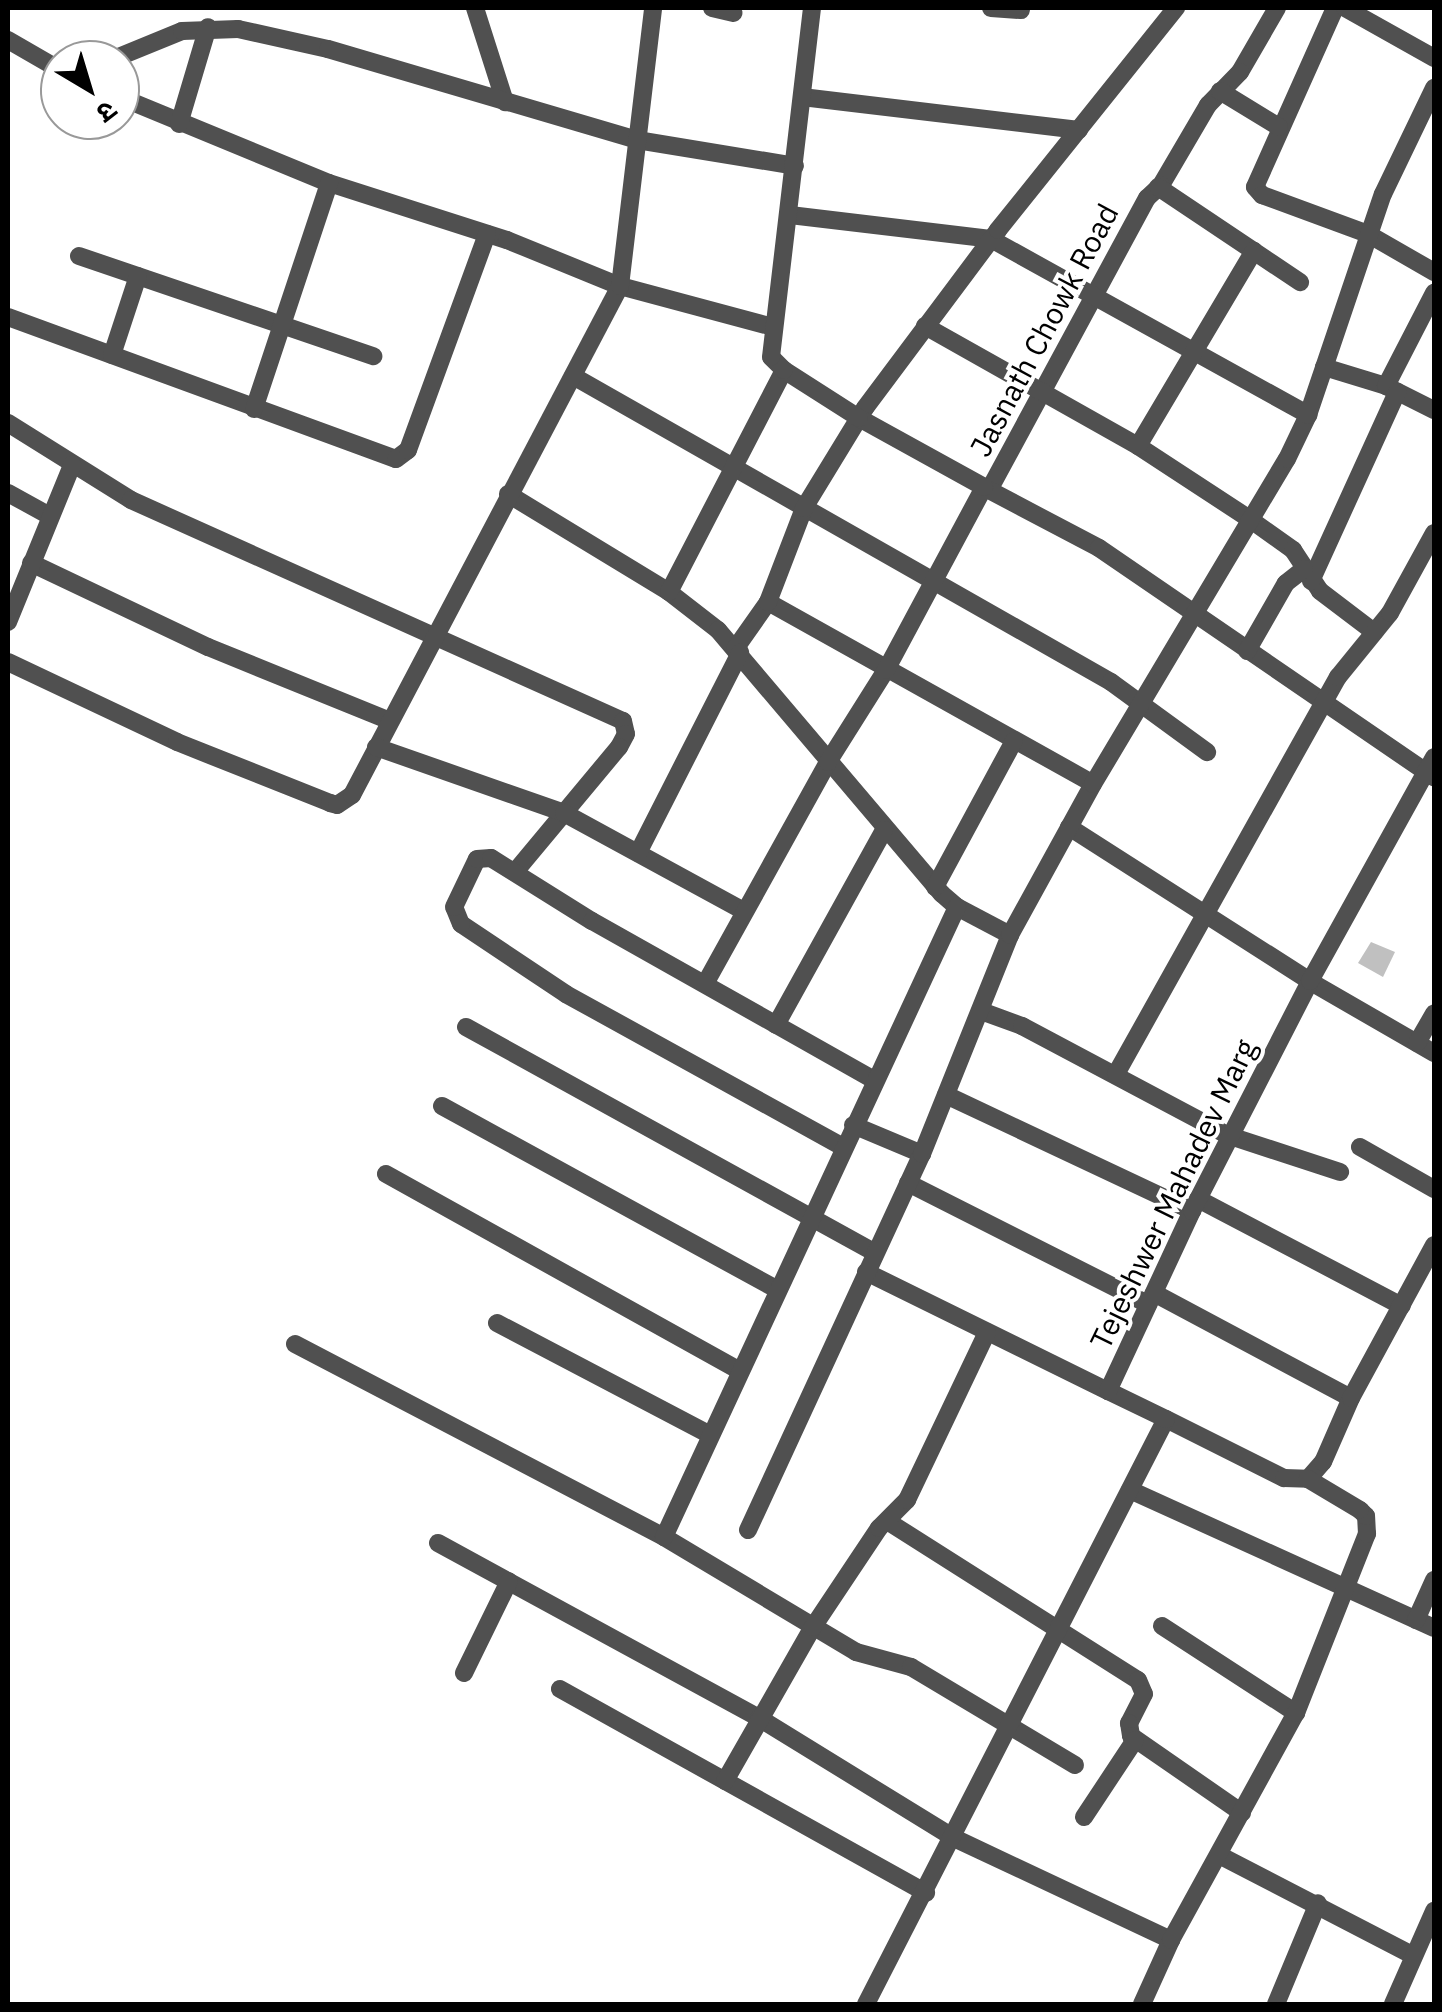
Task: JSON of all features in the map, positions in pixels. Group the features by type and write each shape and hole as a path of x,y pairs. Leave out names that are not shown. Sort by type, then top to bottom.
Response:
{"street":[{"path":"475,8 504,102"},
{"path":"8,662 178,742 337,805 352,795 620,286 653,8"},
{"path":"712,8 734,14"},
{"path":"705,984 828,762 886,670 984,487 859,418 784,370 771,356 812,8"},
{"path":"991,8 1021,10"},
{"path":"638,852 737,651 768,602 804,508 859,418 991,239 1176,8"},
{"name":"Jasnath Chowk Road","path":"1276,8 1240,72 1220,90 1158,188 1147,198 990,490 1099,548 1325,705 1432,769"},
{"path":"1335,8 1256,180 1258,191 1368,234 1434,272"},
{"path":"1345,8 1434,58"},
{"path":"179,124 208,27"},
{"path":"140,48 182,31 208,27 328,48 637,140 796,166"},
{"path":"8,40 40,58"},
{"path":"748,1530 922,1154 1010,935 1093,784 1251,520 1308,415 1368,234 1434,88"},
{"path":"1220,90 1280,127"},
{"path":"802,97 1079,130"},
{"path":"140,106 330,183 487,234 620,286 773,327"},
{"path":"254,410 330,183"},
{"path":"1158,188 1300,282"},
{"path":"790,216 991,239 1094,292 1308,415"},
{"path":"8,317 389,460 402,456 487,234"},
{"path":"1138,446 1254,251"},
{"path":"79,256 373,356"},
{"path":"112,355 138,276"},
{"path":"1246,650 1286,584 1307,575 1434,293"},
{"path":"924,326 1138,446 1251,520 1293,550 1307,575 1374,632"},
{"path":"1324,367 1391,389 1434,410"},
{"path":"668,592 784,370"},
{"path":"573,376 1111,682 1207,752"},
{"path":"8,423 132,500 622,721 626,734 619,748 515,872"},
{"path":"8,622 14,583 31,563 72,465"},
{"path":"8,493 50,516"},
{"path":"508,494 668,592 737,651 935,887 956,907 1010,935"},
{"path":"1116,1074 1344,667 1390,613 1434,533"},
{"path":"31,563 208,647 390,721"},
{"path":"768,602 1093,784"},
{"path":"935,887 1014,741"},
{"path":"376,748 564,812 744,911"},
{"name":"Tejeshwer Mahadev Marg","path":"1347,1591 1367,1534 1366,1516 1308,1479 1284,1478 1108,1391 1195,1205 1310,981 1432,769"},
{"path":"1070,827 1310,981 1434,1054"},
{"path":"776,1024 884,830"},
{"path":"843,1147 566,994 456,920 454,907 477,859 487,856 874,1080"},
{"path":"664,1537 956,907"},
{"path":"981,1011 1022,1026 1230,1136 1340,1172"},
{"path":"1417,1044 1434,1012"},
{"path":"466,1027 875,1252"},
{"path":"946,1096 1195,1205 1402,1306"},
{"path":"442,1106 778,1290"},
{"path":"853,1125 922,1154"},
{"path":"1360,1147 1434,1189"},
{"path":"386,1174 740,1371"},
{"path":"908,1183 1351,1398"},
{"path":"1308,1479 1322,1462 1351,1398 1434,1245"},
{"path":"866,1272 1108,1391"},
{"path":"497,1322 710,1435"},
{"path":"725,1781 813,1627 916,1484 987,1332"},
{"path":"295,1344 664,1537 856,1652 911,1667 1075,1765"},
{"path":"866,2004 1166,1419"},
{"path":"1130,1490 1434,1628"},
{"path":"887,1521 1059,1627 1142,1684 1144,1694 1130,1723 1135,1740 1242,1814"},
{"path":"438,1543 759,1718 952,1837 1172,1940"},
{"path":"1416,1620 1434,1580"},
{"path":"464,1673 508,1582"},
{"path":"1142,2004 1172,1940 1296,1714 1347,1591"},
{"path":"1162,1626 1296,1714"},
{"path":"560,1688 926,1893"},
{"path":"1084,1816 1135,1740"},
{"path":"1219,1855 1412,1956"},
{"path":"1276,2004 1318,1904"},
{"path":"1398,2003 1412,1956 1434,1911"}],"building":[{"path":"1371,942 1395,952 1383,977 1358,963"}]}
